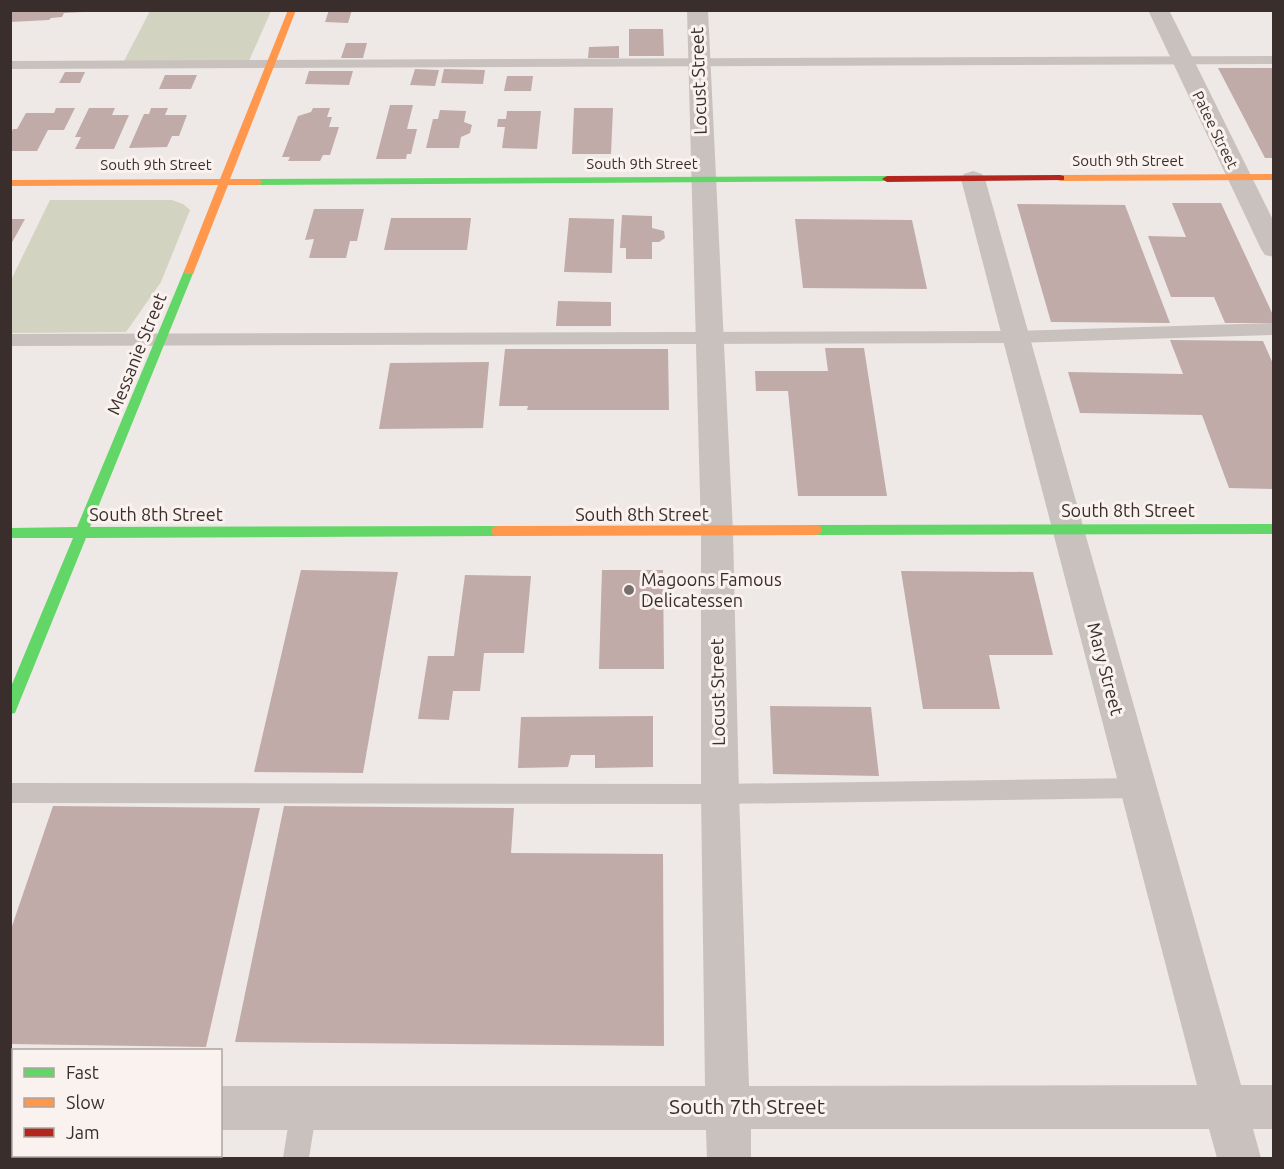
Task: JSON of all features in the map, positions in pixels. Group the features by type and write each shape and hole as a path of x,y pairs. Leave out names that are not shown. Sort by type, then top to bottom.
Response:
{"main road":[{"name":"Messanie Street","path":"10,708 162,340 292,10"},
{"name":"South 9th Street","path":"10,183 1274,177"},
{"name":"South 8th Street","path":"10,533 1274,529"}],"street":[{"name":"Locust Street","path":"697,10 717,532 720,794 729,1158"},
{"name":"Patee Street","path":"1158,10 1237,177 1274,249"},
{"name":"Mary Street","path":"973,179 1239,1158"},
{"name":"South 7th Street","path":"222,1108 1274,1107"}],"lane":[{"path":"10,65 1274,60"},
{"path":"10,340 1015,337 1274,329"},
{"path":"10,793 720,794 1137,788"},
{"path":"296,1158 304,1108"}],"green space":[{"path":"150,11 271,11 249,61 124,61"},
{"path":"50,200 172,200 183,204 190,210 161,282 126,332 11,333 11,280"}],"building":[{"path":"10,10 84,10 84,12 64,13 62,17 49,20 10,22"},
{"path":"329,10 352,10 348,23 325,22"},
{"path":"629,29 663,29 664,56 629,56"},
{"path":"346,43 367,43 363,58 341,58"},
{"path":"619,46 619,58 588,58 589,47"},
{"path":"1218,68 1274,68 1274,158 1265,158"},
{"path":"415,69 439,70 435,86 410,85"},
{"path":"444,69 485,70 483,84 441,83"},
{"path":"309,71 353,71 349,85 305,84"},
{"path":"65,72 85,72 80,83 59,83"},
{"path":"165,75 197,75 191,89 159,89"},
{"path":"507,76 533,76 531,91 504,91"},
{"path":"390,105 413,105 407,129 417,129 411,154 407,154 406,159 376,159"},
{"path":"56,108 75,108 64,130 48,130 37,151 10,151 10,135 13,129 17,129 26,113 54,113"},
{"path":"89,108 115,108 112,115 129,115 114,149 75,149 81,137 75,137"},
{"path":"151,108 168,108 165,115 187,115 179,136 172,136 167,147 129,148 144,114 149,114"},
{"path":"313,108 330,108 327,117 332,117 329,127 339,127 330,155 323,155 320,161 288,161 290,157 282,157 298,116 311,112"},
{"path":"574,108 613,108 611,154 572,154"},
{"path":"440,110 466,111 464,122 472,125 470,133 461,137 459,148 426,148 433,119 438,119"},
{"path":"507,111 541,111 537,149 502,148 505,127 497,127 498,119 506,119"},
{"path":"1172,203 1221,203 1274,317 1274,323 1225,323 1214,297 1171,297 1148,236 1186,237"},
{"path":"1017,204 1125,205 1170,323 1051,322"},
{"path":"314,209 364,209 357,241 350,241 346,258 309,258 314,239 305,240"},
{"path":"622,215 652,216 652,228 664,231 665,238 659,242 652,242 652,259 626,259 626,248 620,248"},
{"path":"391,218 471,218 467,250 384,250"},
{"path":"569,218 614,219 612,273 564,272"},
{"path":"10,219 25,219 10,246"},
{"path":"795,219 912,220 927,289 803,288"},
{"path":"558,301 611,302 611,326 556,326"},
{"path":"1170,340 1263,341 1274,366 1274,489 1229,488 1202,415 1080,413 1068,372 1183,374"},
{"path":"825,348 864,348 887,496 798,496 788,391 756,391 755,371 828,371"},
{"path":"505,349 668,349 669,410 527,410 528,406 499,406"},
{"path":"489,362 483,428 379,429 390,363"},
{"path":"301,570 398,572 363,773 254,772"},
{"path":"602,570 663,570 664,669 599,669"},
{"path":"901,571 1033,572 1053,655 989,655 1000,709 923,709"},
{"path":"465,575 531,576 524,653 484,653 480,691 453,691 449,720 418,719 428,656 454,656"},
{"path":"770,706 871,707 879,776 773,774"},
{"path":"653,716 653,767 595,768 595,755 571,755 568,767 518,768 521,717"},
{"path":"53,806 260,808 206,1047 10,1044 10,932"},
{"path":"284,806 514,808 511,853 663,854 664,1046 235,1042"}],"traffic: fast":[{"path":"258,182 887,179"},
{"path":"10,708 189,271"},
{"path":"815,530 1274,529"},
{"path":"10,533 498,531"}],"traffic: slow":[{"path":"189,271 292,10"},
{"path":"1060,178 1274,177"},
{"path":"10,183 258,182"},
{"path":"498,531 815,530"}],"traffic: jam":[{"path":"887,179 1060,178"}],"place":[{"name":"Magoons Famous Delicatessen","path":"629,590"}]}
